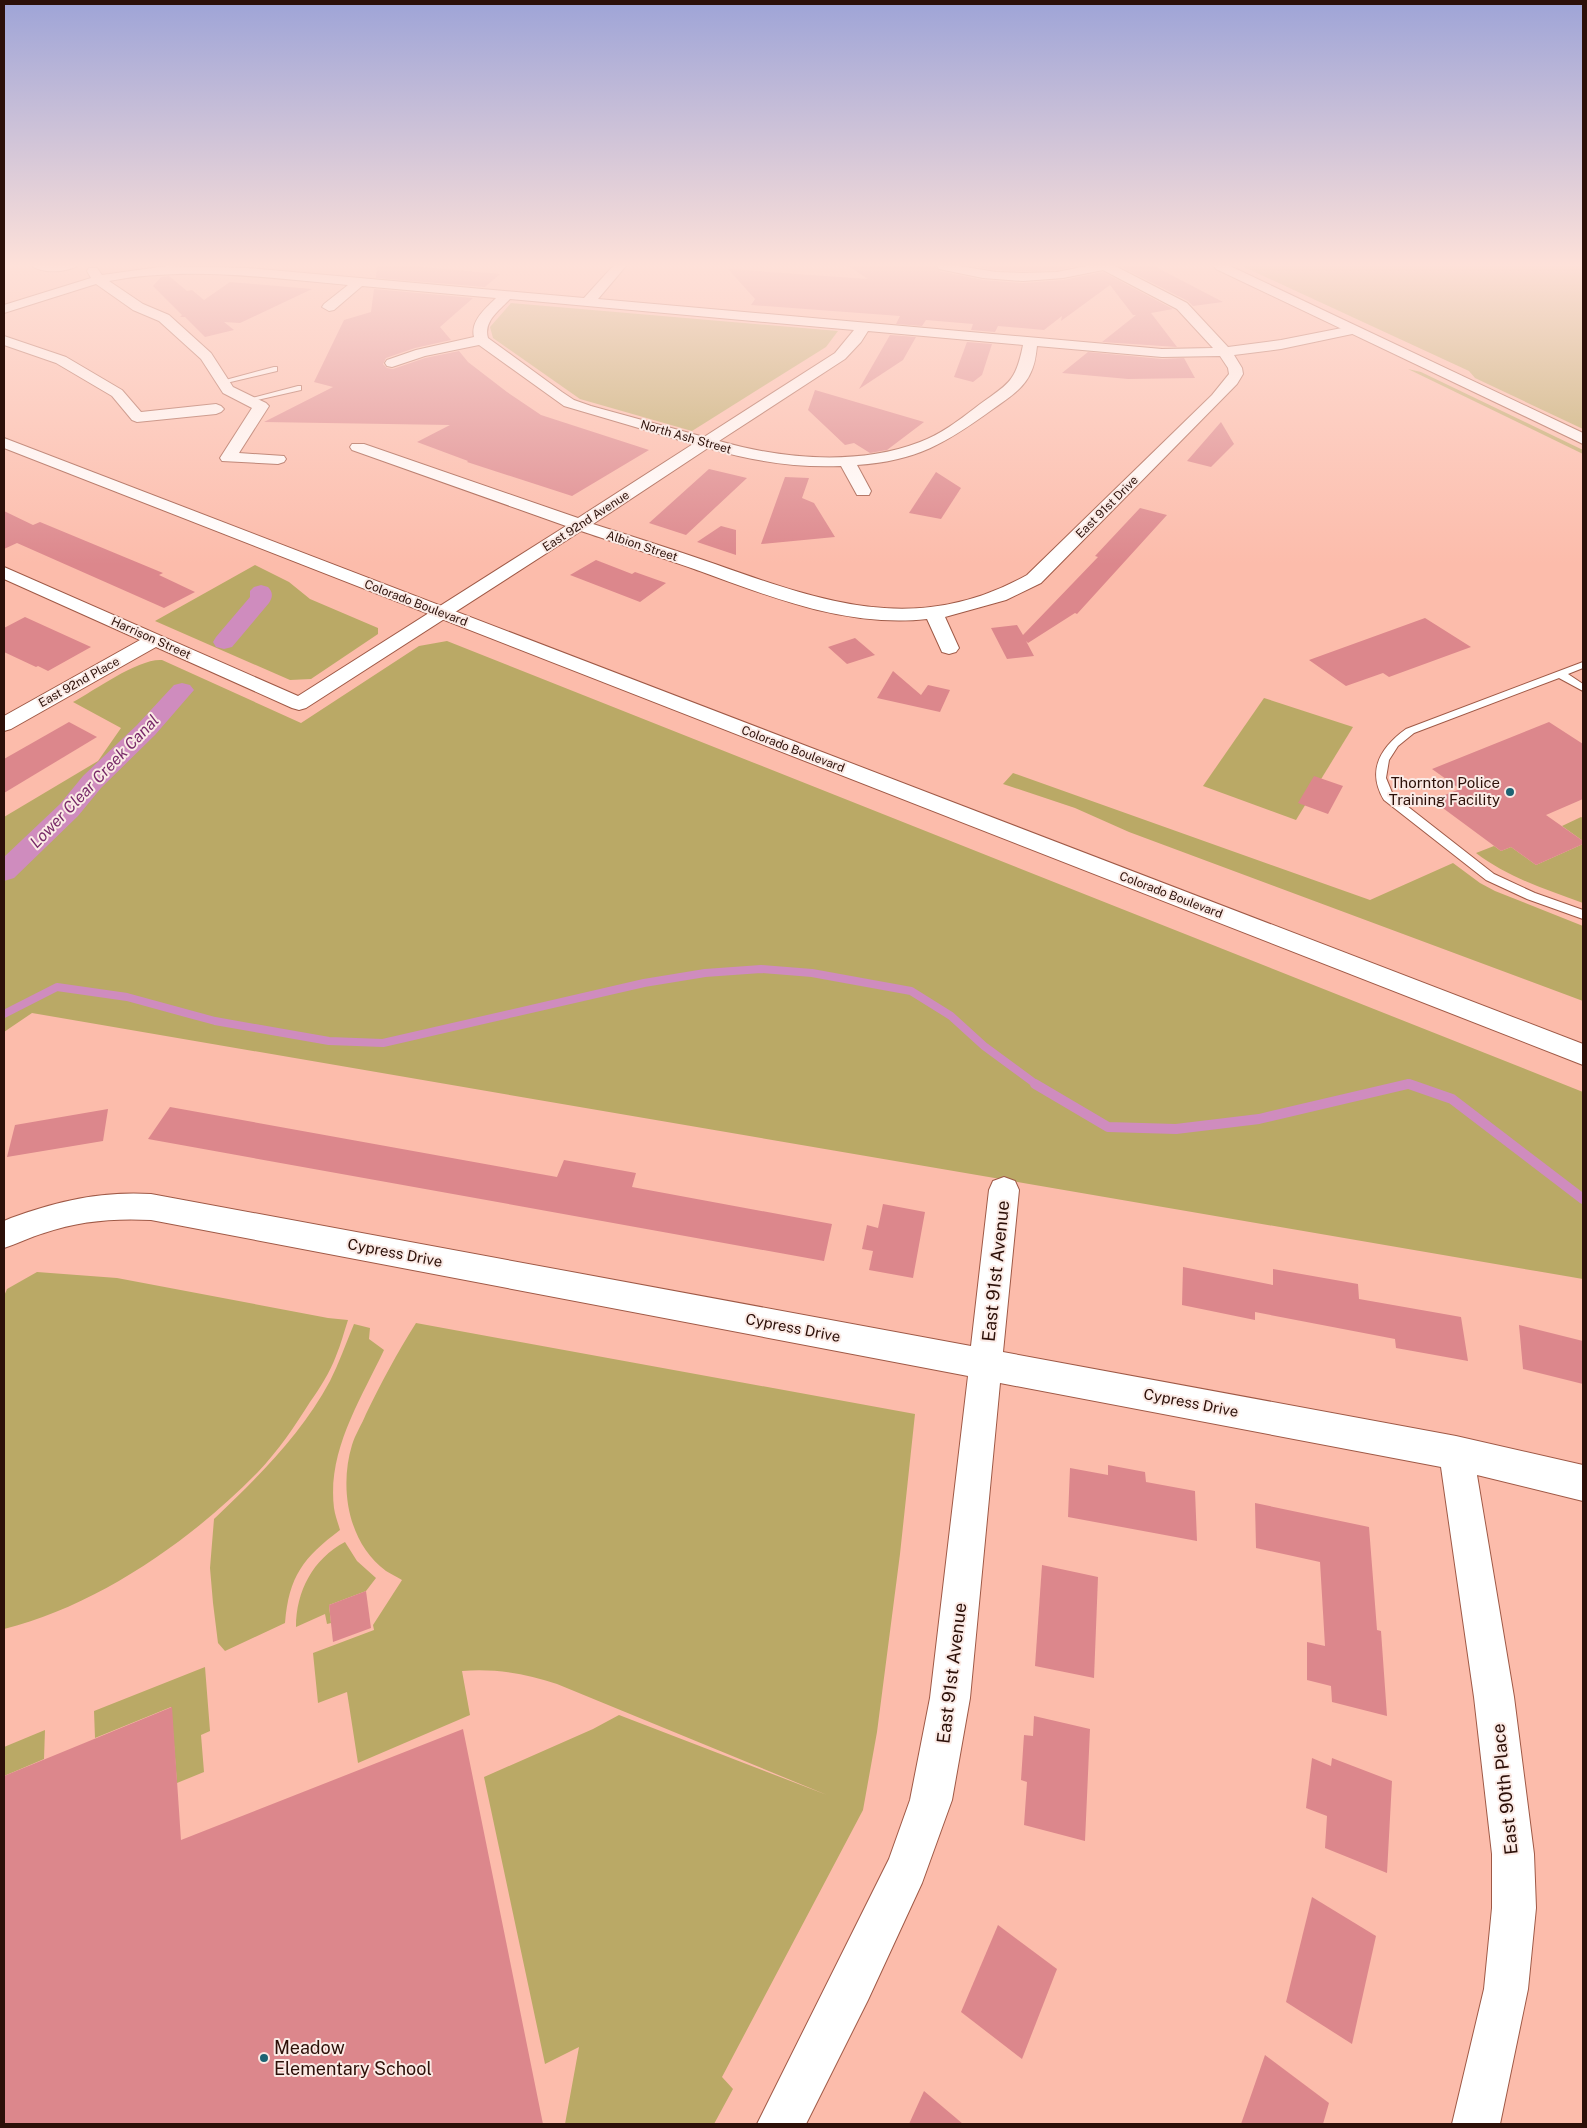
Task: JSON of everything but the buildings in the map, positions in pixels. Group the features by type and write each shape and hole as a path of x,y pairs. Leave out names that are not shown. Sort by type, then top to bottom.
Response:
{"street":[{"path":"70,365 116,394 137,417 216,409"},
{"path":"212,365 228,390 261,406 228,458 278,459"},
{"name":"North Ash Street","path":"517,365 569,403 749,456 775,460 847,461 913,450 926,446 959,429 1021,377 1024,365"},
{"name":"East 92nd Avenue","path":"299,704 826,365"},
{"name":"East 91st Drive","path":"934,613 973,605 1008,594 1034,579 1232,381 1236,374 1233,365"},
{"path":"1427,365 1583,439"},
{"name":"Colorado Boulevard","path":"4,443 1583,1055"},
{"name":"Albion Street","path":"358,447 578,525 828,606 885,615 934,613"},
{"path":"847,461 863,490"},
{"name":"Harrison Street","path":"4,572 299,704"},
{"path":"934,613 949,648"},
{"name":"East 92nd Place","path":"4,724 155,640"},
{"name":"East 91st Avenue","path":"781,2124 852,1984 907,1868 931,1800 950,1698 1004,1190"},
{"name":"Cypress Drive","path":"4,1236 42,1220 71,1212 102,1206 130,1205 150,1207 1456,1453 1583,1483"},
{"name":"East 90th Place","path":"1456,1453 1494,1697 1513,1854 1514,1908 1506,1989 1476,2124"}],"lane":[{"path":"222,382 274,369"},
{"path":"248,400 298,388"},
{"path":"1583,665 1410,731 1399,738 1388,752 1380,770 1382,789 1398,807 1490,877 1531,896 1583,916"},
{"path":"1560,674 1583,688"}],"shaded area":[{"path":"532,365 797,365 692,431 580,399"},
{"path":"1457,365 1583,365 1583,429 1475,378 1469,371"},
{"path":"1408,369 1421,372 1583,450 1583,454"},
{"path":"255,565 289,582 310,599 378,628 378,634 311,679 290,680 155,621"},
{"path":"447,641 1583,1092 1583,1279 32,1013 4,1032 4,817 98,761 121,728 73,702 130,669 141,664 162,660 301,723 419,646"},
{"path":"1264,698 1353,727 1296,820 1203,786"},
{"path":"1013,773 1370,900 1453,863 1480,883 1495,891 1583,926 1583,1001 1129,832 1075,808 1003,784"},
{"path":"1581,817 1583,818 1583,841 1562,826"},
{"path":"1583,844 1583,903 1514,876 1476,853 1494,846 1501,851 1511,847 1536,865"},
{"path":"37,1272 117,1278 328,1318 348,1320 334,1362 317,1391 272,1456 232,1497 204,1522 173,1545 108,1587 74,1604 4,1629 4,1296 7,1289"},
{"path":"416,1323 915,1414 900,1554 877,1732 863,1810 722,2077 733,2089 714,2124 565,2124 579,2047 545,2064 484,1777 593,1729 619,1715 827,1795 557,1684 534,1677 486,1670 462,1671 470,1715 358,1763 347,1692 318,1703 313,1653 374,1630 373,1625 402,1580 386,1571 363,1546 350,1514 346,1479 348,1462 355,1437 383,1379"},
{"path":"354,1324 370,1328 369,1339 384,1350 356,1406 341,1446 336,1466 333,1487 334,1508 340,1530 316,1550 300,1569 290,1593 285,1623 225,1651 218,1643 210,1568 214,1519 278,1454 306,1419 330,1381"},
{"path":"345,1542 357,1561 376,1578 366,1591 329,1605 331,1623 327,1624 325,1614 296,1627 299,1601 308,1577 324,1557"},
{"path":"205,1667 210,1731 201,1735 204,1772 177,1783 171,1707 95,1738 94,1711"},
{"path":"45,1730 44,1759 4,1776 4,1747"}],"waterway":[{"name":"Lower Clear Creek Canal","path":"224,642 261,598 261,591"},
{"name":"Lower Clear Creek Canal","path":"4,872 69,810 92,782 146,730 182,690"},
{"path":"4,1014 57,987 127,997 215,1021 329,1041 383,1043 644,983 705,973 761,969 812,973 911,991 951,1016 984,1046 1037,1085"},
{"path":"1035,1084 1108,1127 1176,1129 1259,1119 1404,1085"},
{"path":"1404,1085 1408,1084"},
{"path":"1404,1085 1412,1085"},
{"path":"1412,1085 1452,1099 1583,1199"}],"place":[{"name":"Thornton Police Training Facility","path":"1510,792"},
{"name":"Meadow Elementary School","path":"264,2058"}]}
